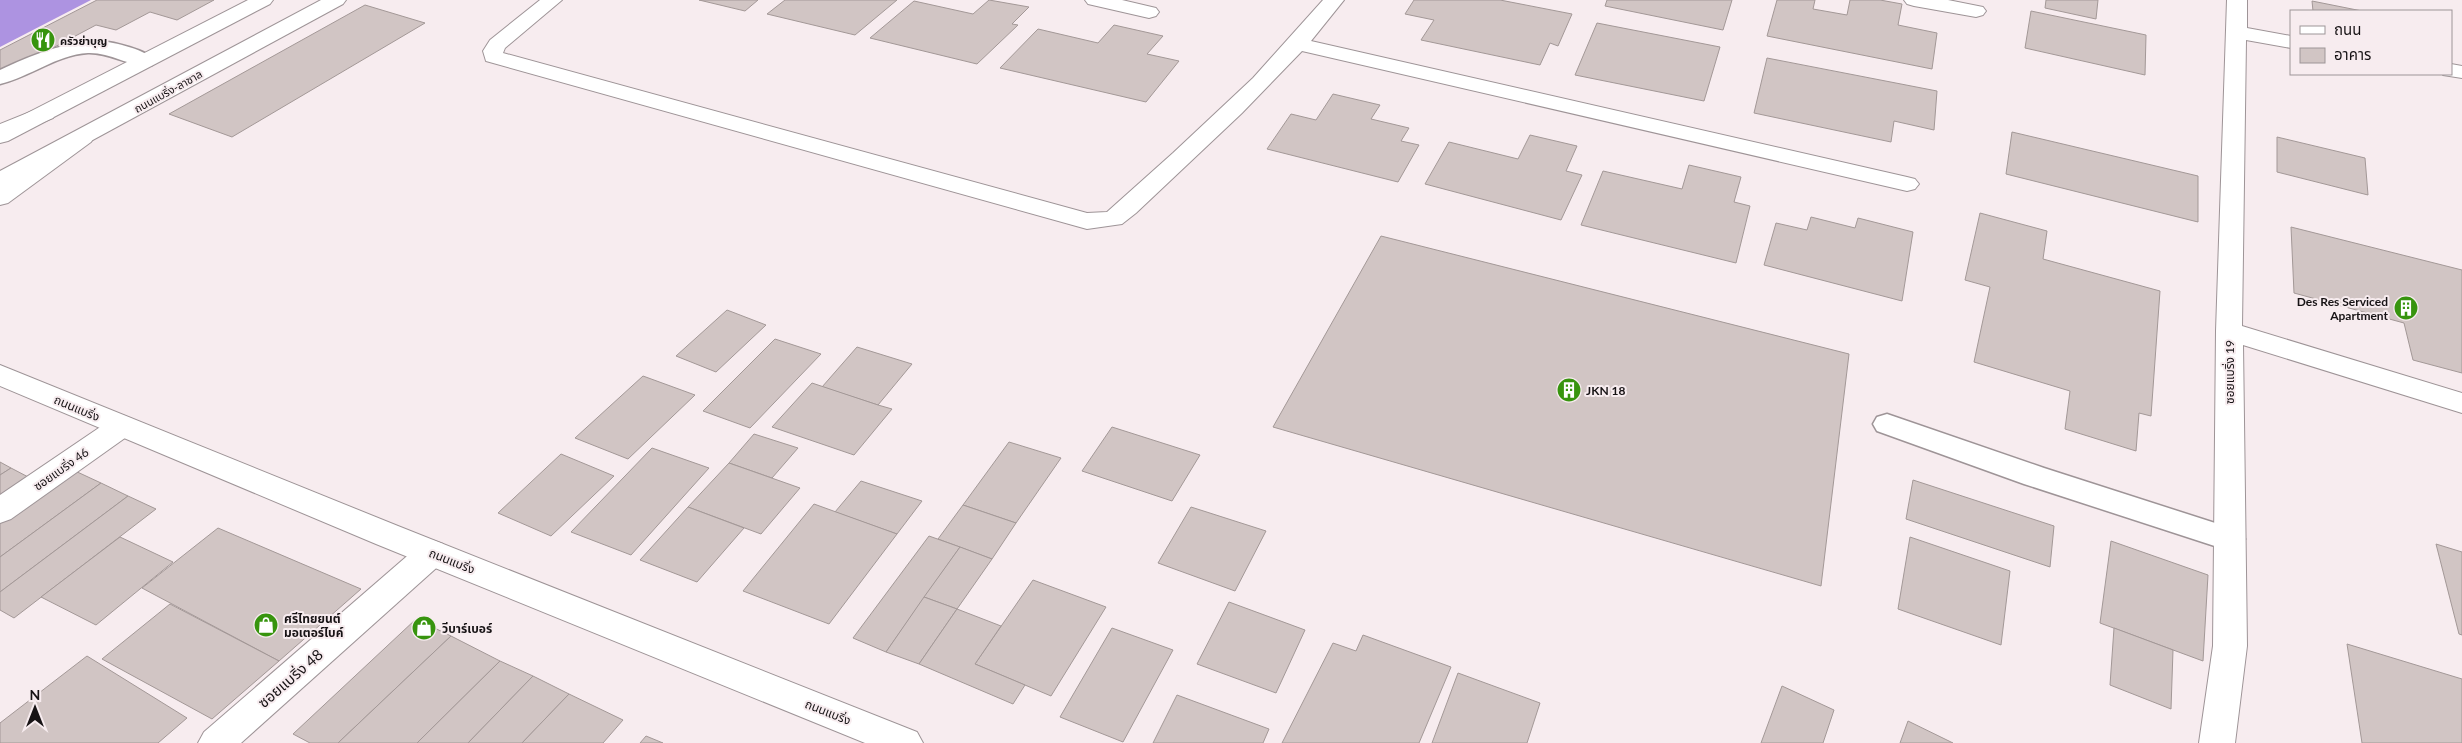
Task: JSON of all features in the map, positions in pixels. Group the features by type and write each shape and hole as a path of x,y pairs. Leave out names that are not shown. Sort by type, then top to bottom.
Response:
{"street":[{"path":"0,136 263,0"},
{"name":"ถนนแบริ่ง-ลาซาล","path":"0,181 336,0"},
{"path":"552,0 497,44 493,51 493,57 1087,221 1113,219 1127,208 1259,86 1298,44 1334,0"},
{"path":"1095,0 1149,12"},
{"path":"1914,0 1976,11"},
{"name":"ซอยแบริ่ง 19","path":"2217,743 2230,646 2229,331 2237,0"},
{"path":"2235,32 2290,42"},
{"path":"1298,44 1907,184"},
{"path":"0,132 45,113"},
{"path":"0,198 83,137"},
{"path":"2229,331 2462,403"},
{"name":"ถนนแบริ่ง","path":"0,375 432,553 905,743"},
{"name":"ซอยแบริ่ง 46","path":"0,511 122,426"},
{"name":"ซอยแบริ่ง 48","path":"216,743 432,553"}],"lane":[{"path":"0,78 59,54 83,48 102,47 145,61"},
{"path":"1887,424 2034,476 2230,539"}],"shaded area":[{"path":"0,0 91,0 0,47"}],"building":[{"name":"ครัวย่าบุญ","path":"97,0 214,0 177,20 150,12 116,30 96,25 4,74 0,73 0,50"},
{"path":"699,0 758,0 745,11"},
{"path":"785,0 897,0 855,35 767,14"},
{"path":"989,0 1029,7 1012,24 1018,25 977,64 870,38 914,1 973,14"},
{"path":"1414,0 1500,0 1572,14 1558,46 1550,43 1540,65 1421,40 1434,20 1405,14"},
{"path":"1607,0 1732,0 1723,30 1605,6"},
{"path":"1777,0 1815,0 1813,9 1847,15 1850,0 1880,0 1902,4 1898,25 1937,33 1932,69 1767,36"},
{"path":"2046,0 2098,0 2096,19 2045,8"},
{"path":"2312,1 2357,10 2313,10"},
{"path":"365,5 425,23 232,137 169,114"},
{"path":"2031,11 2146,35 2145,75 2025,48"},
{"path":"1597,23 1720,47 1704,101 1575,75"},
{"path":"1114,25 1163,36 1147,54 1179,61 1146,102 1000,68 1038,29 1098,43"},
{"path":"1767,58 1937,91 1934,130 1894,121 1891,142 1754,113"},
{"path":"1333,94 1380,105 1371,119 1409,128 1401,141 1419,145 1398,182 1267,149 1291,114 1316,120"},
{"path":"2012,132 2198,176 2198,222 2006,174"},
{"path":"1530,135 1577,146 1566,171 1582,175 1561,220 1425,184 1449,142 1518,159"},
{"path":"2277,137 2365,158 2368,195 2277,172"},
{"path":"1689,165 1741,177 1734,202 1750,206 1736,263 1581,225 1603,171 1682,189"},
{"path":"1980,213 2047,231 2043,259 2160,291 2151,416 2139,413 2136,451 2065,429 2070,391 1974,362 1990,287 1965,280"},
{"path":"1811,217 1855,228 1858,218 1913,232 1902,301 1764,265 1776,223 1807,230"},
{"name":"Des Res Serviced Apartment","path":"2291,227 2462,270 2462,373 2413,360 2404,323 2294,293"},
{"name":"JKN 18","path":"1381,236 1849,354 1821,586 1273,427"},
{"path":"727,310 766,325 716,372 676,356"},
{"path":"775,339 821,354 750,428 703,411"},
{"path":"857,347 912,364 878,405 822,387"},
{"path":"643,376 695,395 628,459 575,438"},
{"path":"812,383 892,409 854,455 772,427"},
{"path":"1112,427 1200,455 1172,501 1082,471"},
{"path":"754,434 798,448 772,478 729,463"},
{"path":"1009,442 1061,458 1016,523 963,505"},
{"path":"652,448 709,468 631,555 571,532"},
{"path":"561,454 614,476 551,536 498,513"},
{"path":"0,462 11,468 0,475"},
{"path":"729,463 800,488 761,534 688,507"},
{"path":"11,468 32,479 0,501 0,475"},
{"path":"73,470 101,483 0,557 0,521"},
{"path":"1913,480 2054,526 2050,567 1906,519"},
{"path":"861,481 922,501 897,534 835,512"},
{"path":"101,483 128,496 0,592 0,557"},
{"path":"128,496 156,509 14,618 0,610 0,592"},
{"path":"814,504 897,534 829,624 743,591"},
{"path":"963,505 1016,523 992,559 938,539"},
{"path":"688,507 744,528 697,582 640,560"},
{"path":"1191,507 1266,531 1235,591 1158,563"},
{"name":"ศรีไทยยนต์ มอเตอร์ไบค์","path":"218,528 361,589 279,661 142,588"},
{"path":"929,536 960,547 886,652 853,638"},
{"path":"120,537 173,562 96,625 41,597"},
{"path":"1910,537 2010,571 2001,645 1898,609"},
{"path":"2111,541 2208,575 2203,661 2100,623"},
{"path":"2436,544 2462,552 2462,635 2459,634"},
{"path":"960,547 992,559 957,609 924,597"},
{"path":"1033,580 1106,607 1051,696 975,664"},
{"path":"924,597 957,609 919,664 886,652"},
{"path":"1229,602 1305,630 1276,693 1197,664"},
{"path":"170,604 279,661 212,719 102,659"},
{"path":"957,609 1001,626 975,664 1025,685 1013,704 919,664"},
{"path":"416,619 451,636 338,743 310,743 293,734"},
{"path":"1112,628 1173,650 1123,742 1060,717"},
{"path":"2114,628 2173,650 2171,709 2110,685"},
{"path":"1363,635 1451,667 1419,743 1282,743 1333,643 1356,651"},
{"path":"451,636 500,661 417,743 338,743"},
{"path":"2347,644 2462,679 2462,743 2362,743"},
{"path":"87,656 187,718 158,743 0,743 0,723"},
{"path":"500,661 533,676 468,743 417,743"},
{"path":"1458,673 1540,703 1527,743 1432,743"},
{"path":"533,676 569,694 522,743 468,743"},
{"path":"1782,686 1834,710 1823,743 1761,743"},
{"path":"569,694 623,720 603,743 522,743"},
{"path":"1177,695 1269,729 1263,743 1153,743"},
{"path":"1908,721 1953,743 1900,743"},
{"path":"646,736 663,743 640,743"}],"place":[{"name":"ครัวย่าบุญ","path":"43,40"},
{"name":"Des Res Serviced Apartment","path":"2406,308"},
{"name":"JKN 18","path":"1569,390"},
{"name":"ศรีไทยยนต์ มอเตอร์ไบค์","path":"266,625"},
{"name":"วีบาร์เบอร์","path":"424,628"}]}
